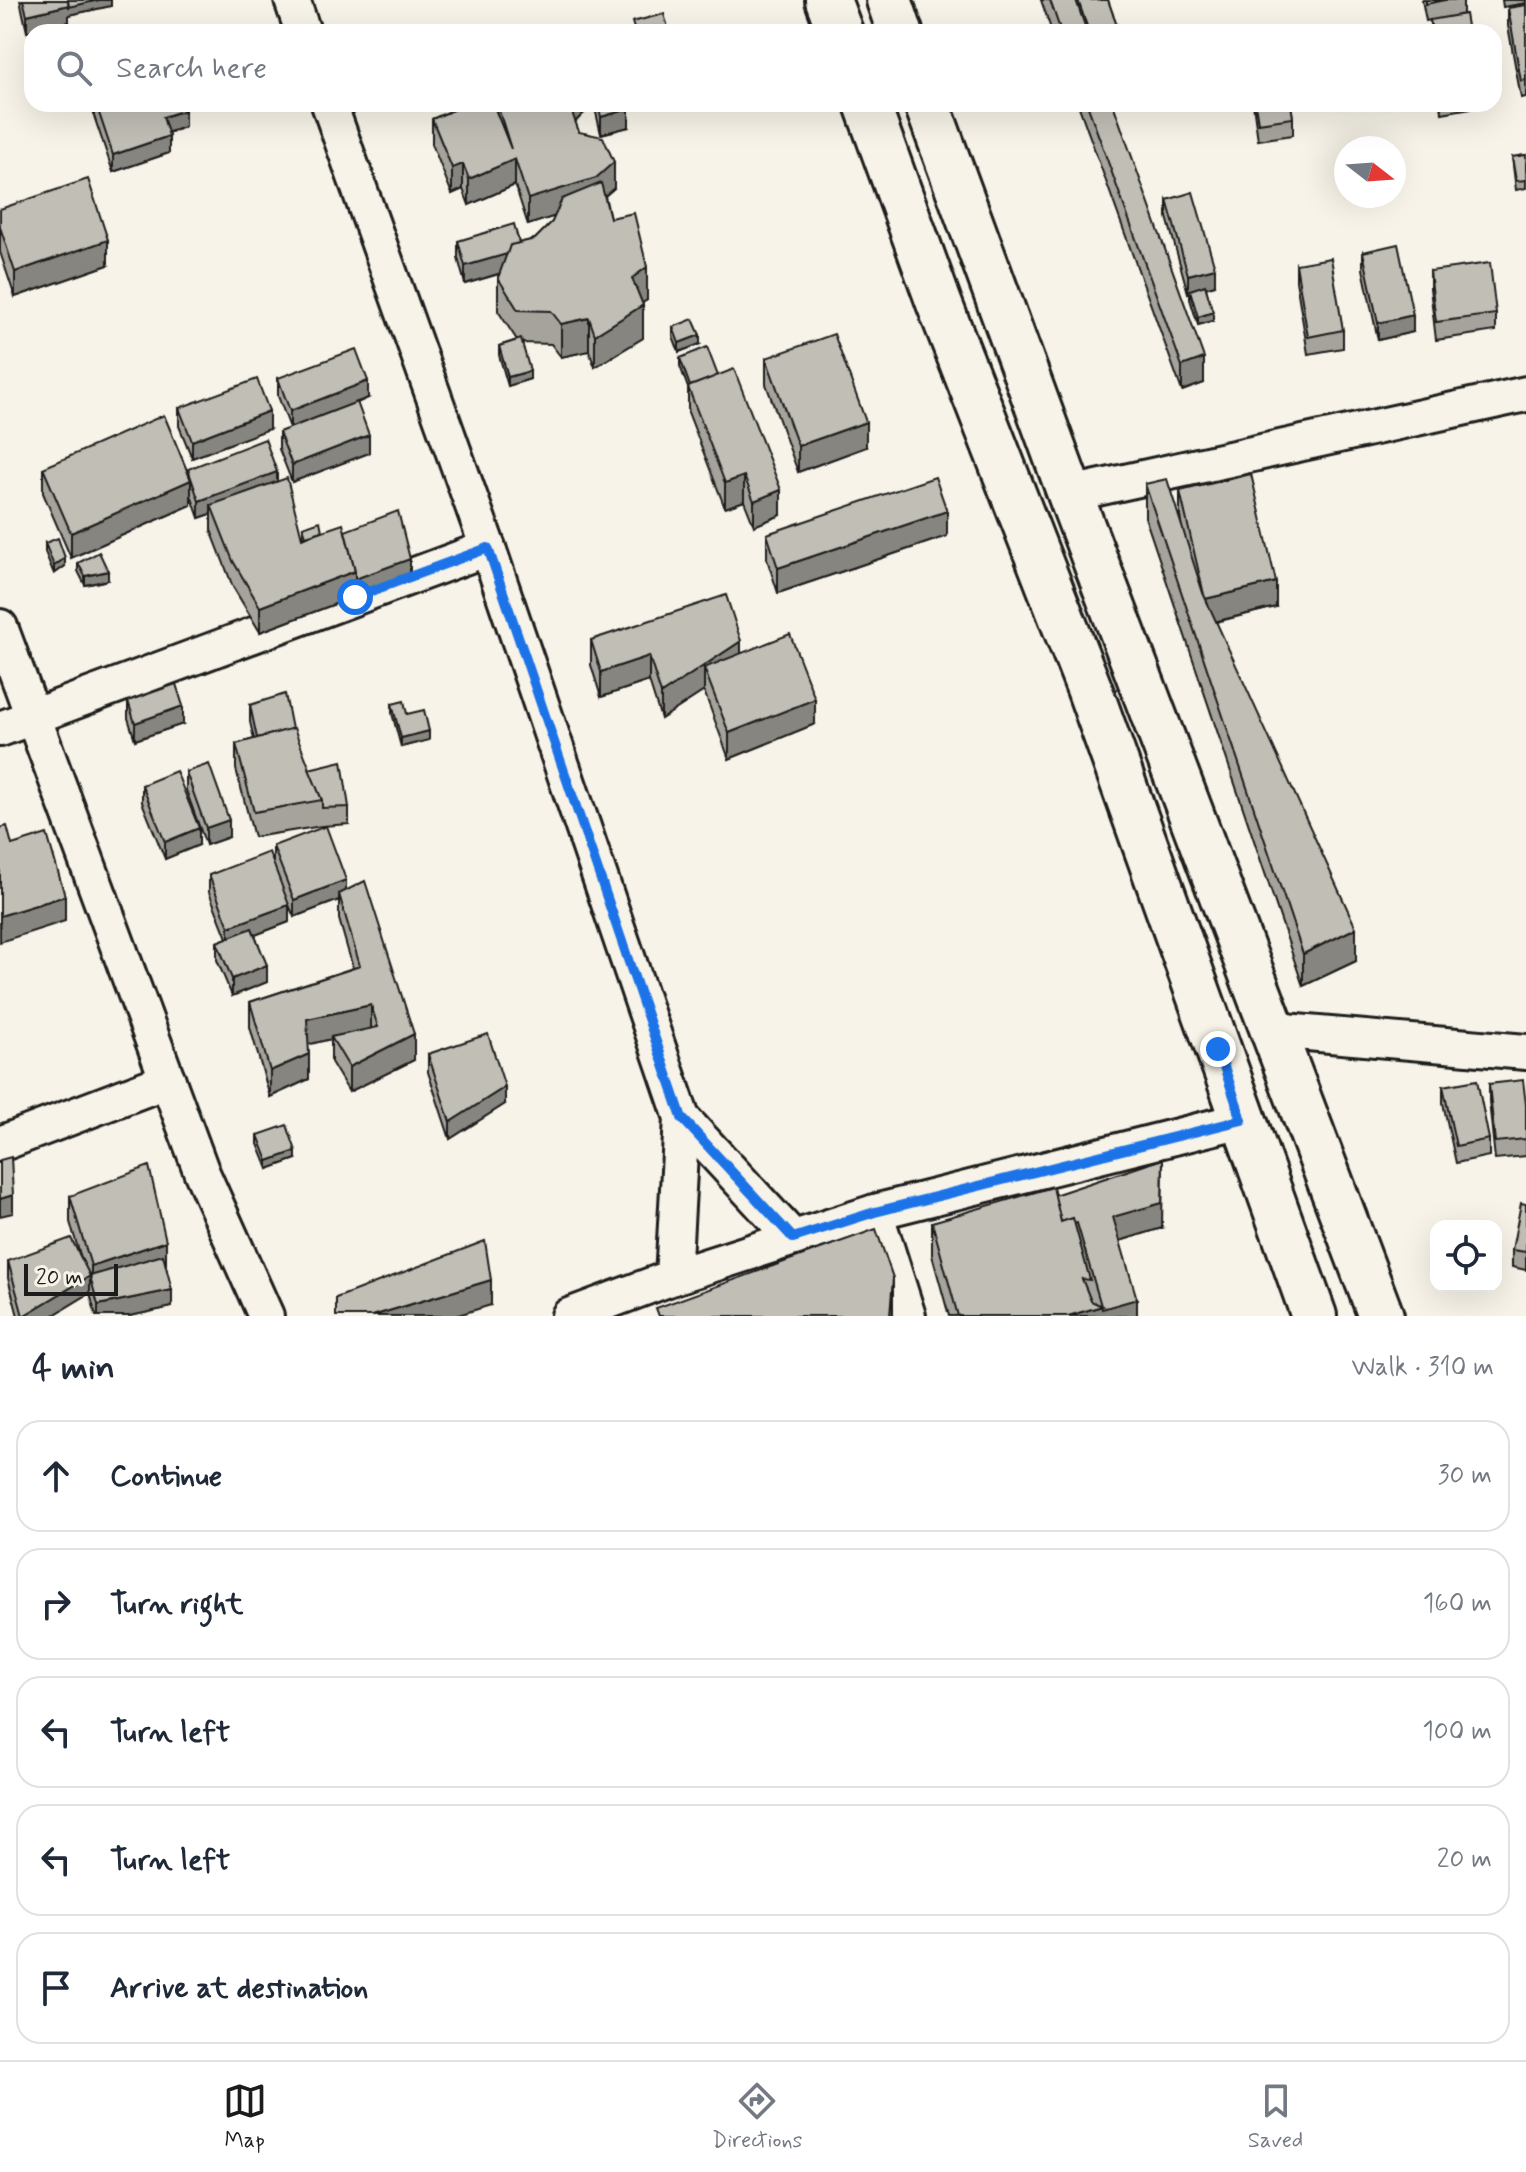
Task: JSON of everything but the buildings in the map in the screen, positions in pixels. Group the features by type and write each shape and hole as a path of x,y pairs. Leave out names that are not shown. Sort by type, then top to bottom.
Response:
{"main road":[{"path":"828,0 837,24"},
{"path":"889,0 897,24"},
{"path":"870,112 945,317 1089,688 1314,1316"},
{"path":"930,112 1070,494 1381,1316"}],"street":[{"path":"292,0 300,24"},
{"path":"332,112 488,548 682,1118 673,1277"},
{"path":"1070,494 1526,394"},
{"path":"0,729 488,548"},
{"path":"0,627 202,1173 266,1316"},
{"path":"1273,1030 1526,1052"},
{"path":"0,1144 168,1080"},
{"path":"682,1118 793,1238"},
{"path":"569,1316 673,1277 875,1212 1242,1120"},
{"path":"875,1212 908,1316"}],"route":[{"path":"355,597 488,548 682,1118 793,1238 875,1212 1242,1120 1218,1049"}]}
